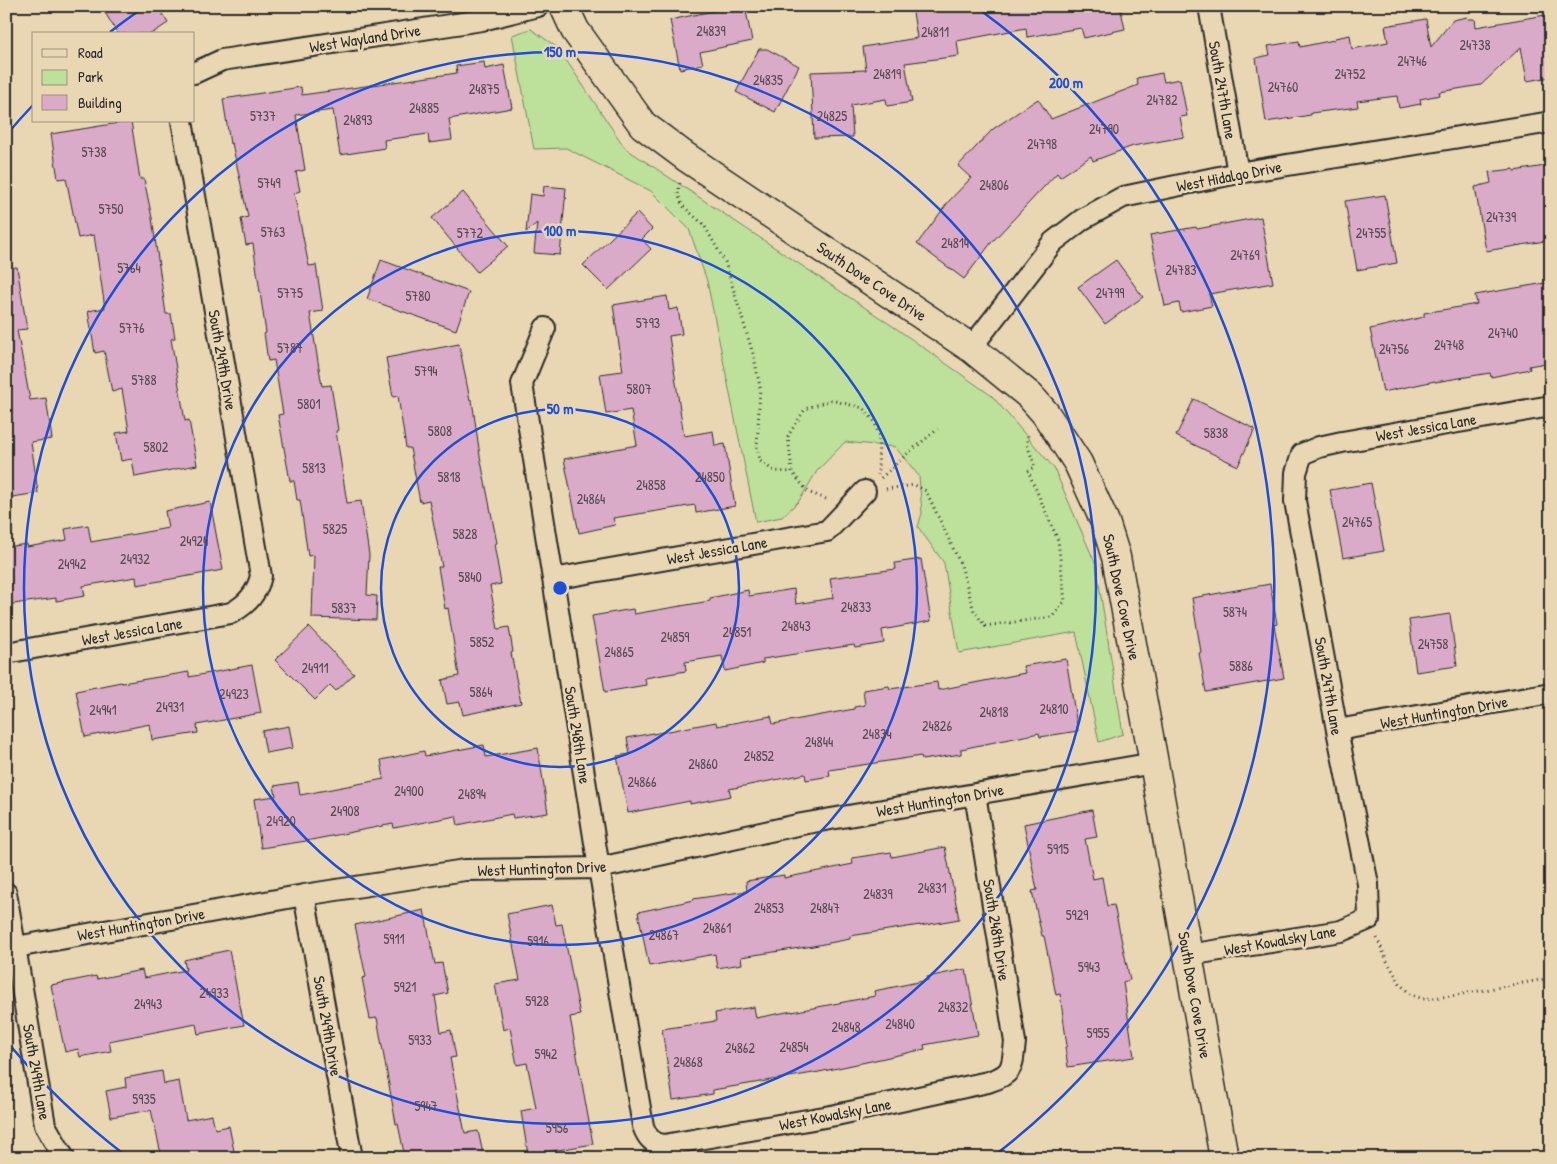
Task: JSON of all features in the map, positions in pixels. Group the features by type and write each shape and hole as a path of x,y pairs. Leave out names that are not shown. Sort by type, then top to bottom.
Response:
{"street":[{"name":"West Wayland Drive","path":"195,72 222,60 482,20 538,6"},
{"name":"South Dove Cove Drive","path":"564,6 575,30 643,125 686,157 971,348 1030,396 1045,413 1078,463 1106,522 1116,557 1224,1158"},
{"name":"South 247th Lane","path":"1209,6 1238,173"},
{"name":"South 249th Drive","path":"182,122 261,576 252,597"},
{"name":"West Hidalgo Drive","path":"971,348 1053,242 1083,219 1123,197 1238,173 1551,122"},
{"name":"South 248th Lane","path":"545,328 522,384 599,868 643,1126 652,1142"},
{"name":"West Jessica Lane","path":"1302,454 1319,447 1342,442 1551,406"},
{"name":"South 247th Lane","path":"1302,454 1296,473 1295,500 1337,730 1368,884 1369,919"},
{"name":"West Jessica Lane","path":"553,579 827,531 866,491"},
{"name":"West Jessica Lane","path":"6,653 231,613 241,608 252,597"},
{"name":"West Huntington Drive","path":"1337,730 1551,693"},
{"name":"West Huntington Drive","path":"16,946 304,895 465,870 599,868 802,824 1154,763"},
{"name":"South 248th Drive","path":"975,794 1015,1042 1012,1065"},
{"name":"South 249th Lane","path":"6,892 44,1125 64,1158"},
{"name":"South 249th Drive","path":"304,895 352,1158"},
{"name":"West Kowalsky Lane","path":"1188,956 1341,931 1369,919"},
{"name":"West Kowalsky Lane","path":"652,1142 664,1145 846,1113 988,1082 1007,1074 1012,1065"}],"path":[{"path":"686,157 678,194 682,205 704,225 724,262 754,356 760,387 757,447 760,461 774,471 792,472"},
{"path":"866,491 915,485 926,491 961,565 974,611 985,626 1052,617 1065,601 1058,540 1028,471 1035,467 1027,444 1030,396"},
{"path":"848,509 808,492 792,472 788,436 806,409 831,400 863,408 876,422 879,436 878,480 908,453 938,430"},
{"path":"1369,919 1387,961 1401,985 1411,995 1423,1000 1551,978"}],"green space":[{"path":"531,29 558,48 625,148 897,329 992,396 1054,468 1096,565 1123,734 1099,742 1076,632 959,653 944,563 918,527 922,513 919,476 895,447 845,442 817,471 799,501 782,517 756,522 707,281 689,229 651,191 566,148 534,149 512,35"}],"building":[{"path":"101,6 157,6 168,23 154,32 117,32"},
{"path":"745,6 752,41 700,52 703,64 680,69 670,20"},
{"path":"912,6 1120,6 1125,29 1084,38 1081,28 1027,37 1026,28 957,41 959,56 905,63 912,102 887,106 886,99 851,105 853,137 814,138 811,72 866,70 863,47 917,38"},
{"path":"1551,14 1551,77 1527,81 1521,47 1481,85 1439,92 1440,95 1420,99 1421,104 1399,108 1397,96 1357,101 1358,107 1311,113 1311,115 1266,122 1256,58 1270,55 1268,46 1299,41 1300,47 1350,35 1352,49 1388,42 1385,26 1426,19 1431,47 1453,20 1467,17 1475,19 1476,27"},
{"path":"759,49 767,49 799,66 775,112 736,92"},
{"path":"484,62 485,69 504,65 512,108 449,119 452,140 429,143 428,134 384,140 385,148 340,155 333,110 296,115 305,170 296,172 300,191 294,193 309,266 316,265 323,311 310,313 322,386 331,385 347,503 361,501 369,555 367,595 377,596 376,620 312,618 314,555 308,556 300,500 297,500 294,481 290,481 278,415 283,414 274,360 268,361 264,333 266,333 253,244 246,245 241,219 248,217 232,143 230,144 223,99 301,87 302,95 457,73 456,66"},
{"path":"1162,73 1164,82 1180,79 1187,116 1180,117 1184,137 1133,146 1093,161 1091,156 1060,177 1057,173 991,243 964,279 917,244 949,201 971,178 958,166 993,129 1038,99 1051,119 1138,85 1137,78"},
{"path":"131,122 140,179 144,179 152,218 166,314 171,314 175,338 171,339 185,421 189,420 197,465 135,477 132,459 121,461 116,433 129,431 122,389 112,392 104,351 95,353 88,311 105,308 94,235 78,238 66,178 58,179 51,134"},
{"path":"1551,165 1551,240 1486,251 1475,187 1491,183 1489,172 1514,169 1514,171"},
{"path":"544,186 566,188 565,198 567,198 565,200 560,255 534,253 537,223 526,232 530,194 543,196"},
{"path":"463,192 508,246 477,272 432,218"},
{"path":"1385,195 1397,263 1357,270 1345,201"},
{"path":"637,213 652,229 642,239 651,249 608,290 583,265"},
{"path":"1261,217 1273,283 1209,294 1212,306 1181,312 1179,303 1165,306 1150,235 1196,227 1197,229"},
{"path":"381,260 469,292 456,330 367,299"},
{"path":"1116,260 1143,297 1105,324 1078,287"},
{"path":"17,267 27,329 17,330 30,400 46,398 52,439 31,442 38,493 6,498 6,268"},
{"path":"1551,282 1551,362 1529,366 1530,369 1491,377 1490,373 1435,381 1383,392 1370,329 1424,317 1424,313 1477,304 1475,295"},
{"path":"667,296 669,310 678,308 682,334 669,336 684,436 713,431 715,446 725,444 735,506 696,513 695,505 613,518 615,525 579,533 564,459 637,445 631,410 606,414 600,374 623,371 613,305"},
{"path":"459,344 470,400 472,400 480,456 497,543 494,544 501,584 490,586 498,629 509,627 513,652 511,653 521,703 463,715 460,702 447,704 442,680 459,676 448,608 445,609 438,567 442,567 429,500 420,502 410,448 406,448 398,396 393,397 386,358"},
{"path":"1194,399 1255,429 1238,466 1176,436"},
{"path":"1371,483 1384,551 1343,558 1330,490"},
{"path":"210,502 223,570 137,585 136,577 83,586 85,596 56,601 56,598 6,605 6,547 27,544 27,547 67,540 65,529 88,525 91,542 168,528 165,511"},
{"path":"921,559 931,621 882,630 884,643 855,648 854,645 763,659 763,663 725,671 722,656 685,662 686,671 645,678 646,685 605,692 592,616 633,609 634,614 710,601 710,598 748,590 749,596 794,589 796,604 833,598 830,578 896,569 895,563"},
{"path":"1270,584 1277,624 1274,625 1284,678 1206,692 1192,598"},
{"path":"1450,614 1457,666 1416,672 1409,620"},
{"path":"309,627 354,674 336,691 330,685 315,700 275,660"},
{"path":"1066,659 1078,731 1040,737 1039,733 961,749 961,754 922,760 921,756 829,770 830,776 806,780 805,774 729,789 731,796 690,804 690,801 628,813 617,756 630,754 627,738 716,722 717,726 771,716 773,724 854,709 854,707 865,705 863,690 889,686 890,689 937,682 938,690 1025,673 1023,666"},
{"path":"252,665 261,713 197,725 198,733 152,740 150,724 85,737 76,691 189,672 189,677"},
{"path":"289,726 293,748 266,753 262,731"},
{"path":"484,745 486,757 538,748 548,813 513,818 512,814 458,825 456,816 394,828 393,824 261,848 254,799 276,796 274,786 298,782 300,795 384,779 381,760 424,751 425,756"},
{"path":"1092,810 1097,837 1085,839 1093,879 1102,877 1107,906 1114,905 1130,980 1123,982 1134,1057 1068,1067 1060,994 1056,995 1044,936 1042,936 1032,891 1037,890 1024,824"},
{"path":"945,847 959,919 850,936 850,939 741,957 742,964 717,968 715,954 649,966 638,912 693,899 747,891 746,881 784,875 784,878 853,864 852,858 891,852 892,857"},
{"path":"552,905 556,925 562,924 580,1015 570,1017 593,1144 528,1155 521,1111 536,1108 527,1063 517,1065 510,1028 503,1030 495,984 520,980 507,914"},
{"path":"424,910 435,964 442,963 448,993 435,996 441,1032 451,1030 456,1057 450,1058 465,1133 478,1131 484,1158 405,1158 398,1124 396,1124 377,1018 370,1019 362,978 366,977 355,925"},
{"path":"229,950 244,1025 198,1034 196,1024 109,1041 111,1051 80,1057 78,1049 65,1052 51,985 96,976 97,979 142,970 144,978 186,970 184,960"},
{"path":"966,969 978,1035 924,1045 925,1049 871,1061 713,1090 713,1094 673,1100 662,1029 716,1021 715,1013 754,1007 756,1018 875,996 874,991 928,980 927,977"},
{"path":"162,1071 164,1084 179,1081 186,1120 212,1115 215,1129 229,1126 234,1151 200,1158 162,1158 151,1110 111,1117 106,1091 126,1087 125,1078"}]}
